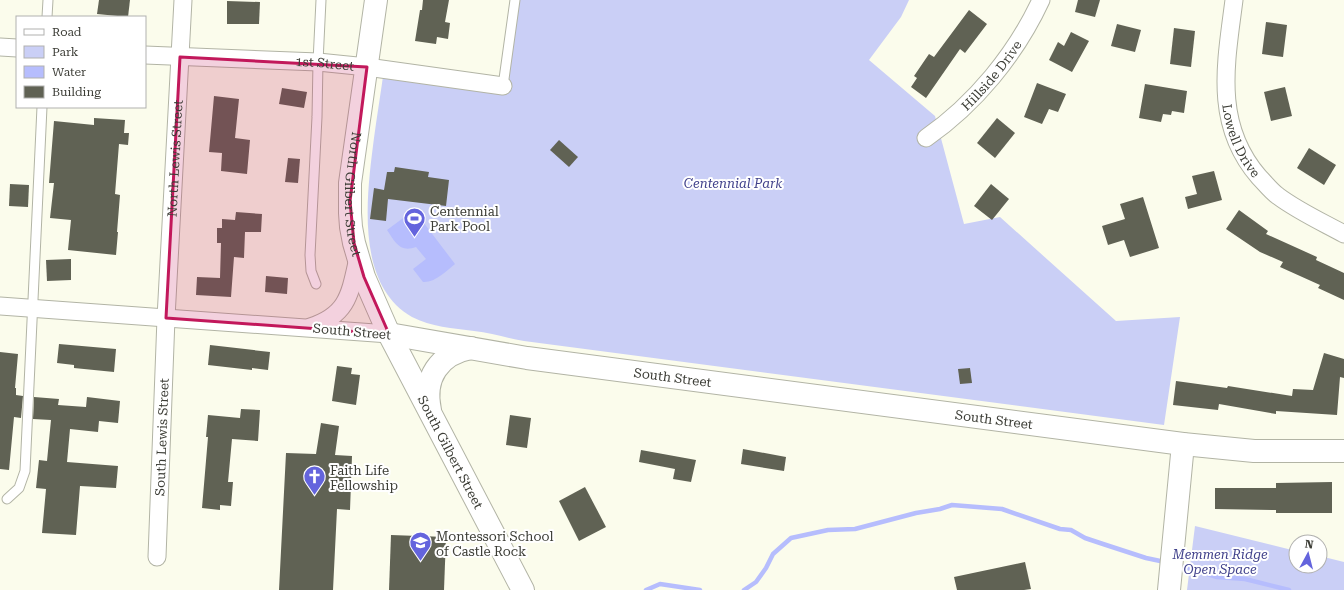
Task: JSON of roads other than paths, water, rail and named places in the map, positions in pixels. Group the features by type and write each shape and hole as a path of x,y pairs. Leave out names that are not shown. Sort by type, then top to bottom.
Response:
{"street":[{"name":"North Lewis Street","path":"166,318 183,0"},
{"name":"North Gilbert Street","path":"376,0 353,164 350,189 350,213 351,227 364,277 389,334"},
{"name":"Hillside Drive","path":"926,138 953,117 996,72 1017,44 1041,0"},
{"name":"Lowell Drive","path":"1234,0 1227,60 1226,95 1232,129 1240,151 1252,169 1277,195 1292,206 1344,234"},
{"path":"0,47 16,48"},
{"name":"1st Street","path":"146,55 318,62 367,66 503,86"},
{"path":"307,328 326,321 340,309 350,291 358,258"},
{"name":"South Street","path":"0,306 389,334 527,358 1184,444 1254,451 1344,451"},
{"name":"South Lewis Street","path":"157,557 166,318"},
{"name":"South Gilbert Street","path":"389,334 523,590"},
{"path":"431,414 428,402 429,384 437,367 453,353 471,348"},
{"path":"1169,590 1184,444"}],"lane":[{"path":"47,16 48,0"},
{"path":"316,284 311,271 310,255 321,0"},
{"path":"503,86 515,0"},
{"path":"7,499 19,488 25,471 42,108"}],"water":[{"name":"Centennial Park Pool","path":"414,210 455,264 432,281 423,282 413,269 426,259 416,247 406,249 398,245 387,230"}],"waterway":[{"path":"744,590 756,582 766,568 773,554 791,538 828,530 855,529 952,505 1002,509 1060,529 1071,530 1085,538 1146,558 1165,562"},
{"path":"1178,565 1217,577 1245,579 1289,590"},
{"path":"646,590 660,584 700,590"}],"place":[{"name":"Centennial Park Pool","path":"414,238"},
{"name":"Faith Life Fellowship","path":"315,496"},
{"name":"Montessori School of Castle Rock","path":"420,562"}],"park label":[{"name":"Centennial Park","path":"733,183"},
{"name":"Memmen Ridge Open Space","path":"1220,562"}]}
